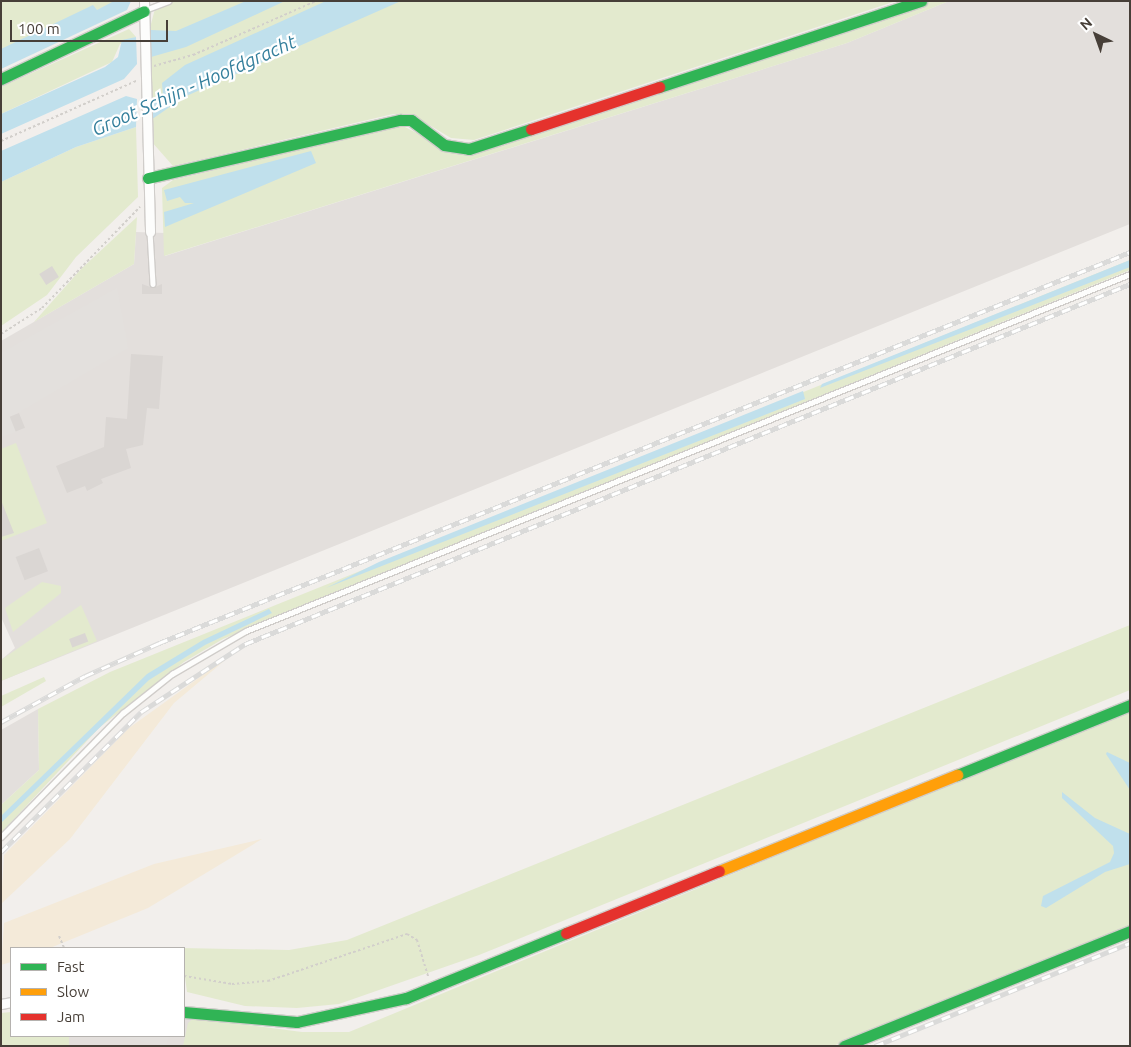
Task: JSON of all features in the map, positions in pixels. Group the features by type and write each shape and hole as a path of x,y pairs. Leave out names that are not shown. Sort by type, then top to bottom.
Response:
{"street":[{"path":"148,178 400,120 411,120 449,147 469,149 921,1"},
{"path":"1,79 144,11 145,146 150,232"},
{"path":"185,1012 298,1022 361,1011 430,988 1130,705"},
{"path":"844,1046 1130,931"}],"lane":[{"path":"144,11 168,1"},
{"path":"150,232 153,284"},
{"path":"1,837 122,713 172,674 246,631 1130,274"}],"path":[{"path":"1,141 145,73 193,55 316,1"},
{"path":"1,334 42,308 75,270 149,199"},
{"path":"185,976 232,984 268,981 407,934 417,940 430,988"},
{"path":"59,936 64,947"}],"shaded area":[{"path":"949,1 1130,1 1130,224 1,681 1,660 15,648 1,617 1,341 134,264 136,232 165,233 165,256 847,43"},
{"path":"117,288 128,348 11,417 16,432 1,437 1,353"},
{"path":"38,709 39,770 1,805 1,730"},
{"path":"185,1018 194,1018 214,1046 57,1046 56,1037 185,1037"},
{"path":"124,1037 169,1037 166,1046"}],"green space":[{"path":"1,1 122,1 1,62"},
{"path":"157,1 896,1 474,140 451,138 414,116 393,114 173,166 151,141 151,24"},
{"path":"929,1 949,1 847,43 164,256 162,188 173,180 401,125 454,152"},
{"path":"129,29 136,37 120,44 112,62 1,114 1,87"},
{"path":"136,127 138,197 76,257 47,295 1,326 1,182 76,147"},
{"path":"137,217 134,264 34,322 81,269"},
{"path":"1130,260 1130,270 223,639 184,662 100,727 1,833 1,805 39,770 38,709 110,672"},
{"path":"16,443 47,523 1,541 1,449"},
{"path":"42,582 61,586 61,593 13,632 5,608"},
{"path":"81,605 97,641 1,681 1,660"},
{"path":"1130,625 1130,690 479,955 339,1004 297,1008 245,1006 187,992 185,948 289,950 347,940"},
{"path":"44,677 46,681 1,707 1,696"},
{"path":"1130,710 1130,927 833,1046 183,1046 188,1023 194,1018 302,1032 349,1032"},
{"path":"10,1012 10,1037 69,1037 69,1046 1,1046 1,1013"}],"sand":[{"path":"236,651 174,703 70,839 1,904 4,855 129,728"},
{"path":"262,839 148,908 52,947 10,947 10,962 1,965 4,923 154,864"}],"water":[{"path":"114,1 131,1 127,10 1,69 1,49 93,5 97,10"},
{"path":"246,1 285,1 186,47 151,57 151,30 176,31"},
{"path":"326,1 401,1 184,97 151,120 151,102 163,96 162,83 185,65"},
{"path":"136,37 137,64 124,79 1,134 1,114 105,67 118,57 122,40"},
{"name":"Groot Schijn - Hoofdgracht","path":"126,96 137,99 136,127 76,147 1,182 1,151"},
{"path":"311,151 316,163 165,227 164,212 194,203 185,203 180,197 167,201 164,190"},
{"path":"1130,260 1130,267 820,388 822,384"},
{"path":"803,391 805,399 326,588 379,562"},
{"path":"269,609 272,613 205,645 149,680 1,823 1,816 147,674 203,640"},
{"path":"1107,752 1130,763 1130,790 1106,754"},
{"path":"1062,792 1095,818 1130,834 1130,864 1105,872 1046,908 1041,906 1043,896 1110,862 1114,853 1113,846 1062,798"}],"building":[{"path":"52,266 59,277 46,285 39,274"},
{"path":"142,284 153,288 162,284 162,294 142,294"},
{"path":"131,354 163,356 159,409 147,408 143,445 126,449 131,468 101,479 103,483 87,491 85,486 67,493 56,466 104,447 106,417 127,419"},
{"path":"19,413 25,428 16,432 10,417"},
{"path":"1,500 14,533 1,537"},
{"path":"39,548 48,571 25,580 16,557"},
{"path":"85,633 88,641 72,647 69,639"}],"railway":[{"path":"1,722 85,676 159,643 1130,252"},
{"path":"1,852 141,712 245,644 1130,284"},
{"path":"875,1046 1130,943"}],"traffic: fast":[{"path":"659,87 921,1"},
{"path":"1,79 144,11"},
{"path":"148,178 400,120 411,120 444,145 469,149 531,129"},
{"path":"957,775 1130,705"},
{"path":"844,1046 1130,931"},
{"path":"185,1012 297,1022 406,998 566,933"}],"traffic: slow":[{"path":"719,871 957,775"}],"traffic: jam":[{"path":"531,129 659,87"},
{"path":"566,933 719,871"}]}
